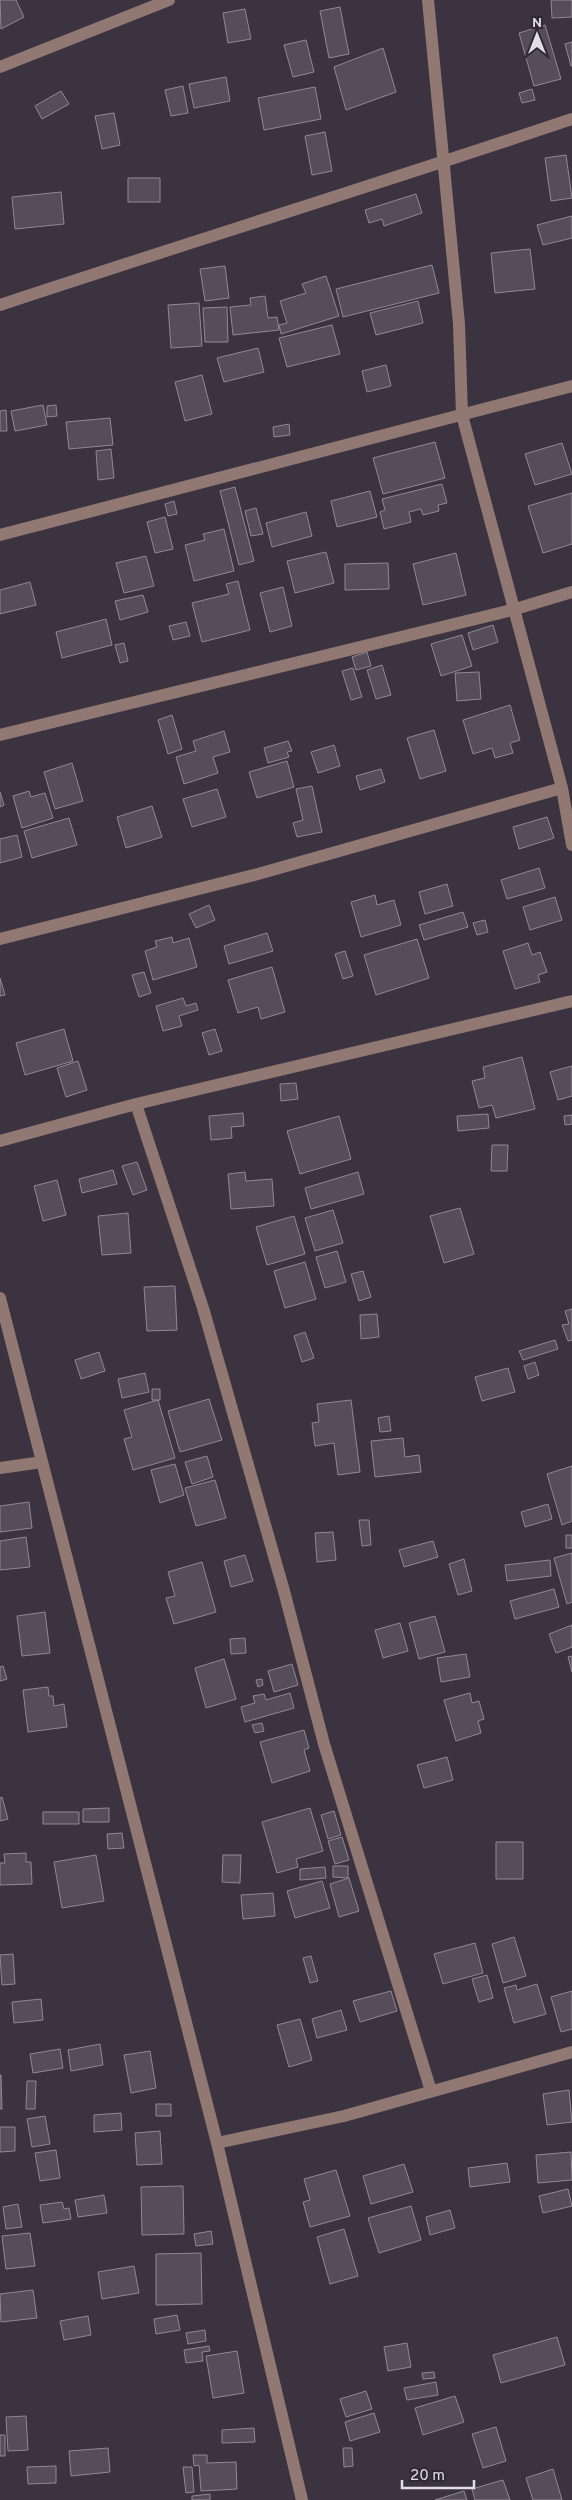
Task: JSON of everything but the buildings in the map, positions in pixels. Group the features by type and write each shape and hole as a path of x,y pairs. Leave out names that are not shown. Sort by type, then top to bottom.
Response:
{"street":[{"path":"0,67 169,0"},
{"path":"428,0 459,324 462,415 512,610 562,788 572,845"},
{"path":"0,304 202,238 443,163 572,119"},
{"path":"0,535 572,386"},
{"path":"0,735 512,610 572,592"},
{"path":"0,939 258,874 562,788"},
{"path":"0,1141 136,1104 572,1001"},
{"path":"136,1104 203,1308 284,1592 324,1744 431,2091"},
{"path":"0,1298 217,2143 302,2500"},
{"path":"0,1468 42,1462"},
{"path":"217,2143 344,2116 572,2052"}]}
